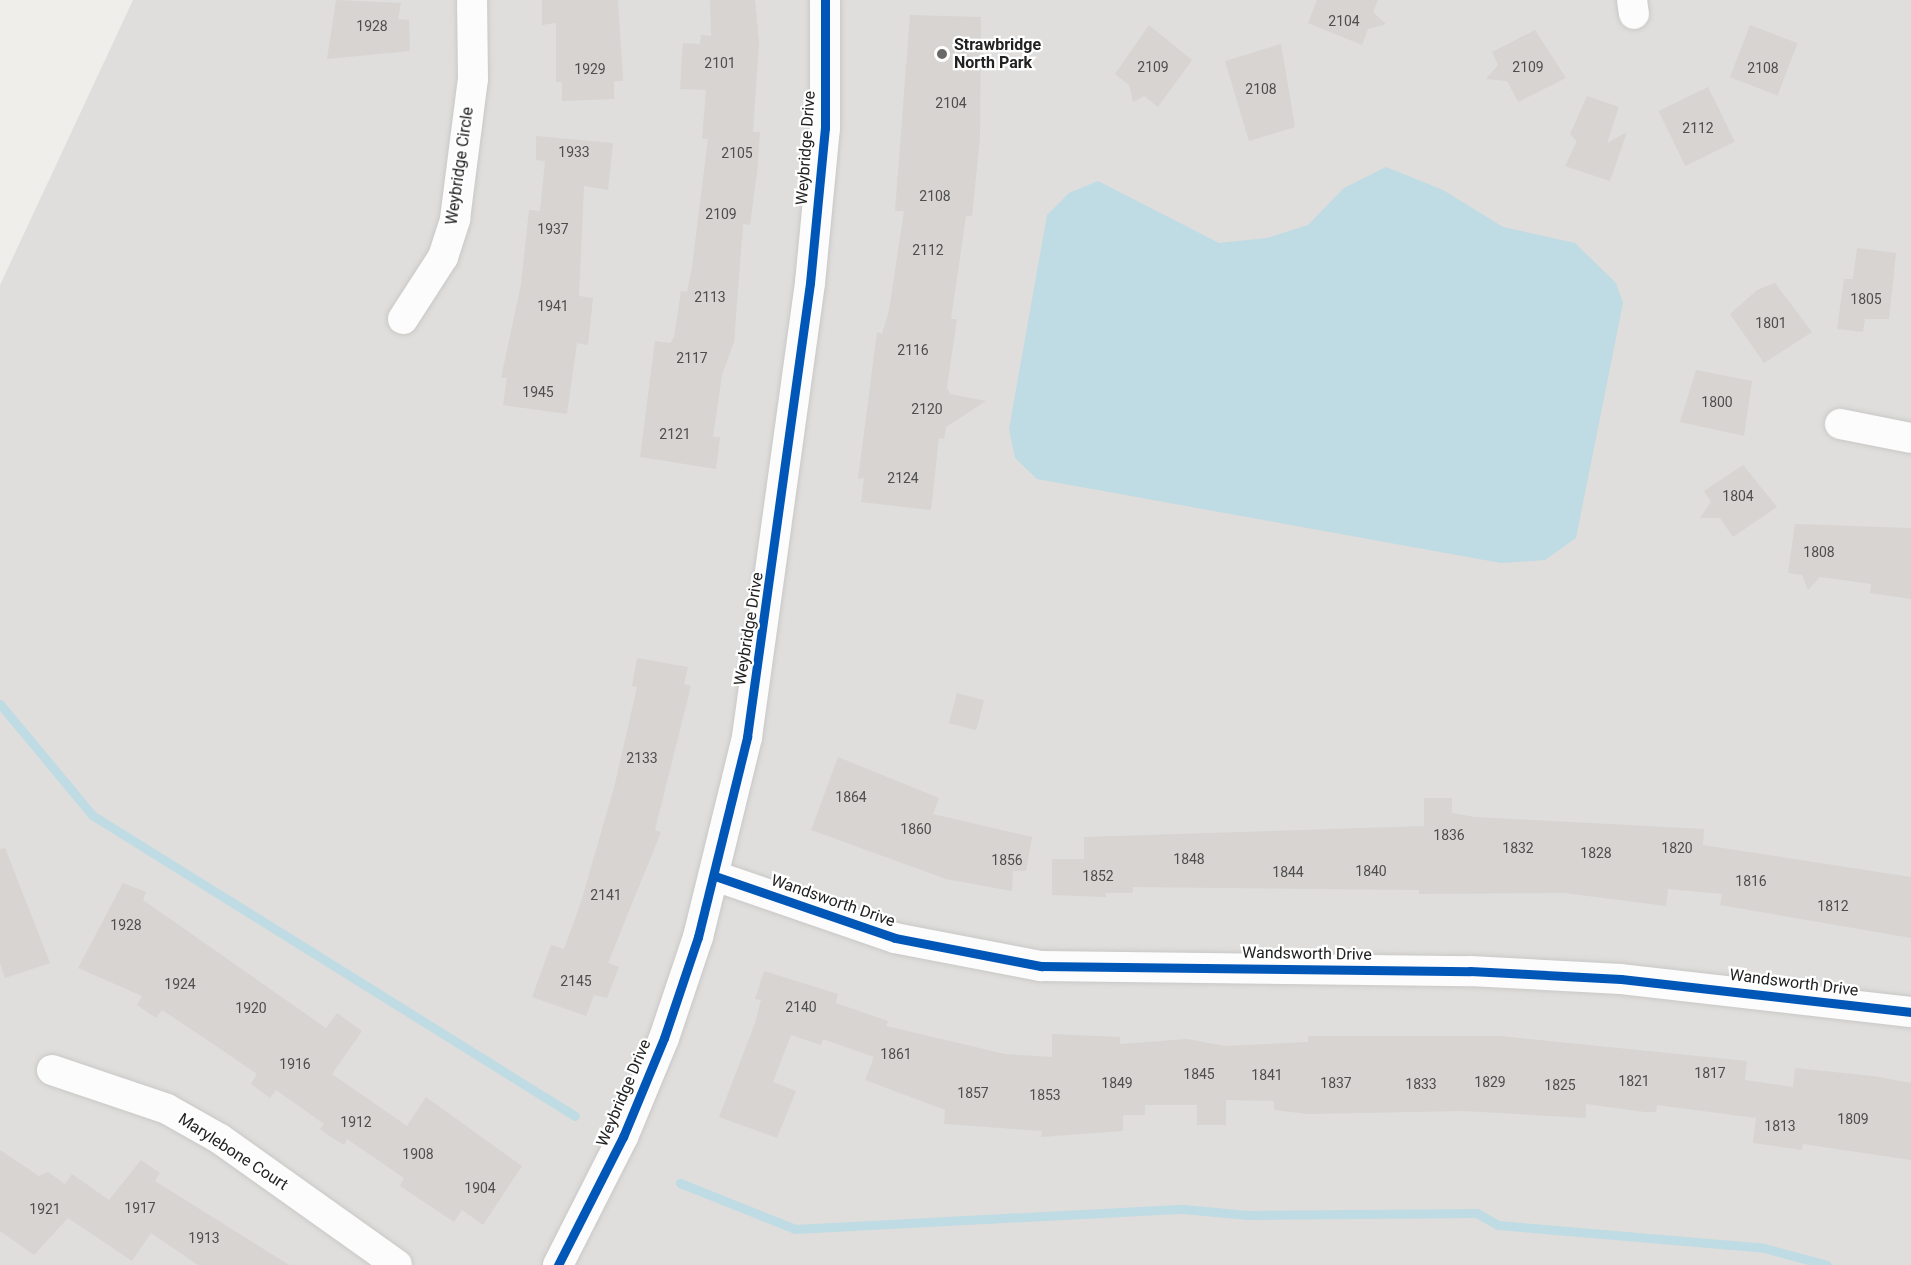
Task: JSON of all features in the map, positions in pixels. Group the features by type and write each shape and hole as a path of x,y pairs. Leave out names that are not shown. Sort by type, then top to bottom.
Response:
{"street":[{"name":"Weybridge Circle","path":"403,319 443,257 455,219 473,79 472,0"},
{"name":"Weybridge Drive","path":"558,1265 623,1137 664,1038 715,876 747,737 772,585 825,128 825,0"},
{"path":"1840,424 1911,438"},
{"name":"Wandsworth Drive","path":"715,876 895,938 1041,966 1516,973 1622,979 1911,1012"},
{"name":"Marylebone Court","path":"52,1070 111,1086 176,1114 398,1265"}],"shaded area":[{"path":"133,0 1911,0 1911,1265 0,1265 0,285"}],"water":[{"path":"1386,167 1443,190 1503,227 1575,243 1616,283 1623,303 1576,538 1545,560 1501,563 1037,479 1015,458 1009,429 1047,215 1069,193 1098,181 1219,243 1267,238 1308,225 1344,188"}],"building":[{"path":"336,0 401,3 398,19 409,20 410,51 327,59"},
{"path":"542,0 618,0 623,81 614,81 614,99 562,101 562,82 556,82 556,23 542,25"},
{"path":"710,0 755,0 759,43 753,132 760,132 757,172 750,225 743,224 734,342 722,375 713,437 720,437 716,469 640,457 655,341 670,343 674,338 681,291 687,292 692,267 708,139 702,139 706,90 680,89 683,43 700,44 701,35 711,36"},
{"path":"1317,0 1378,0 1373,12 1386,24 1368,29 1362,45 1308,23"},
{"path":"910,15 981,17 980,138 972,216 966,216 951,319 957,319 947,387 950,394 986,401 946,427 944,439 939,438 931,510 861,502 864,478 858,479 877,332 882,334 889,310 904,211 895,211"},
{"path":"1149,25 1192,60 1158,107 1144,96 1133,102 1129,85 1115,74"},
{"path":"1750,25 1798,43 1778,96 1730,77"},
{"path":"1535,30 1566,78 1518,102 1507,81 1486,79 1498,65 1492,52"},
{"path":"1281,44 1295,127 1249,141 1225,61"},
{"path":"1708,87 1735,142 1685,166 1659,111"},
{"path":"1587,96 1619,107 1607,143 1627,132 1610,181 1565,166 1577,141 1570,134"},
{"path":"536,136 613,143 608,190 584,186 579,296 593,298 588,345 577,343 567,414 503,405 507,378 501,378 521,284 529,210 540,211 545,161 536,160"},
{"path":"1857,248 1896,253 1889,319 1865,319 1863,332 1837,329 1844,279 1853,279"},
{"path":"1775,283 1812,332 1764,363 1730,314 1757,290"},
{"path":"1696,370 1752,381 1744,436 1680,422"},
{"path":"1743,465 1777,507 1733,537 1720,518 1700,518 1711,502 1704,491"},
{"path":"1795,524 1911,528 1911,599 1870,593 1871,584 1820,577 1808,590 1802,575 1788,573"},
{"path":"637,658 688,667 684,684 691,686 655,830 661,832 608,963 619,967 607,998 594,995 586,1016 532,997 551,945 564,949 581,902 615,784 637,687 632,686"},
{"path":"957,693 984,700 976,730 949,723"},
{"path":"838,757 939,798 933,814 1032,837 1026,871 1013,871 1012,891 946,879 811,830"},
{"path":"1424,798 1452,798 1452,813 1474,817 1704,829 1703,845 1911,877 1911,938 1720,905 1722,894 1668,889 1666,906 1564,893 1419,894 1419,890 1133,887 1133,893 1106,893 1106,897 1052,895 1052,859 1084,859 1084,837 1424,826"},
{"path":"5,848 50,963 5,978 0,963 0,849"},
{"path":"123,883 146,892 143,900 326,1028 337,1013 362,1031 332,1074 407,1126 426,1097 522,1166 483,1225 462,1210 454,1222 400,1186 404,1178 347,1139 344,1145 331,1137 320,1129 324,1124 276,1090 270,1098 251,1084 257,1074 219,1048 162,1010 156,1018 137,1005 142,996 78,968"},
{"path":"764,971 838,994 836,1003 888,1021 886,1026 1005,1054 1052,1057 1052,1034 1120,1037 1120,1044 1187,1039 1225,1046 1308,1042 1308,1036 1500,1036 1747,1061 1745,1080 1793,1087 1795,1068 1873,1076 1911,1083 1911,1160 1803,1144 1802,1150 1753,1143 1756,1118 1657,1105 1656,1112 1645,1112 1586,1104 1586,1118 1463,1111 1308,1114 1274,1110 1274,1101 1226,1100 1226,1125 1197,1125 1197,1105 1145,1105 1145,1115 1123,1115 1123,1131 1041,1137 1042,1131 944,1124 945,1110 865,1080 874,1057 823,1039 821,1045 791,1035 773,1082 796,1091 777,1138 719,1117 755,1023 761,1000 755,999"},
{"path":"0,1150 39,1176 48,1172 65,1184 72,1174 109,1200 141,1160 160,1173 155,1181 289,1265 198,1265 151,1233 132,1261 68,1218 34,1255 0,1231"}],"waterway":[{"path":"0,704 92,815 575,1116"},
{"path":"680,1183 795,1229 1183,1209 1248,1215 1477,1213 1498,1225 1764,1248 1827,1265"}],"cycle path":[{"path":"558,1265 623,1137 664,1038 698,937 747,737 810,283 825,128 825,0"},
{"path":"715,876 895,938 1041,966 1470,971 1621,979 1911,1012"}],"place":[{"name":"Strawbridge North Park","path":"942,54"}]}
